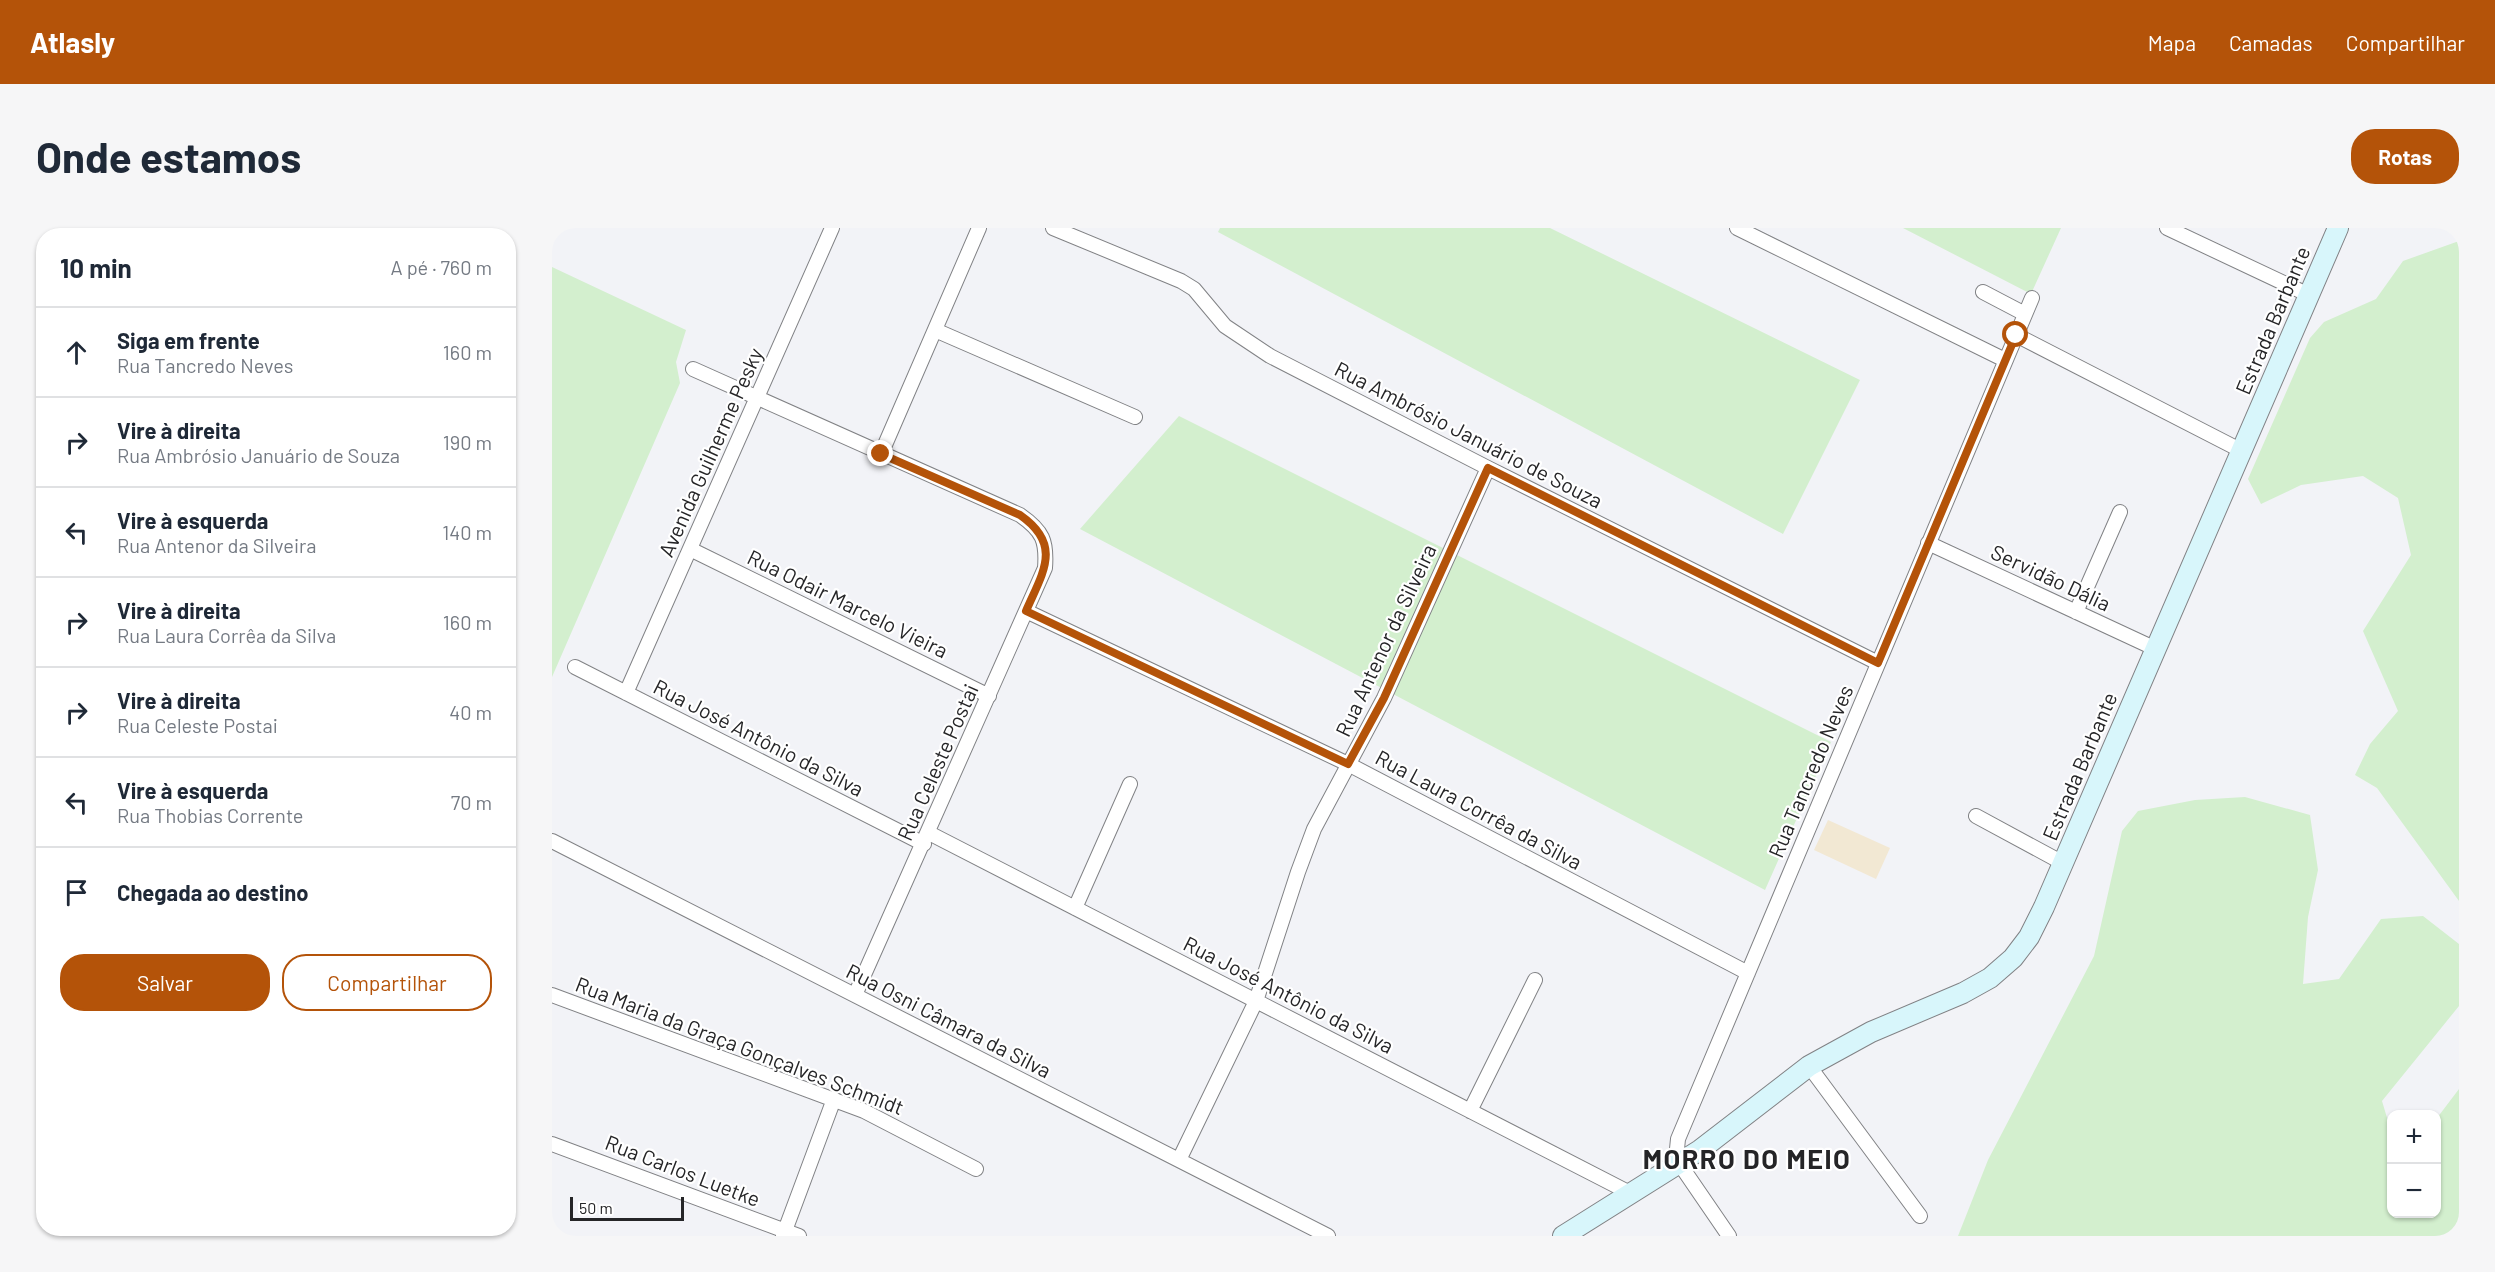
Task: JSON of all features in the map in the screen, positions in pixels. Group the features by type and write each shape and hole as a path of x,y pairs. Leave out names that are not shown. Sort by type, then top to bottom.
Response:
{"main road":[{"name":"Estrada Barbante","path":"1563,1236 1719,1136 1809,1066 1871,1032 1963,993 1990,978 2013,958 2029,937 2063,863 2338,228"}],"street":[{"name":"Avenida Guilherme Pesky","path":"626,693 832,228"},
{"path":"693,369 881,454 979,228"},
{"name":"Rua Ambrósio Januário de Souza","path":"1053,228 1194,289 1225,326 1270,356 1878,663"},
{"path":"1737,228 2005,360"},
{"path":"2167,228 2309,295"},
{"path":"1983,292 2025,314"},
{"name":"Rua Tancredo Neves","path":"1679,1162 1678,1139 2032,297"},
{"path":"935,330 1135,417"},
{"path":"2016,335 2242,451"},
{"name":"Rua Celeste Postai","path":"855,995 1045,568 1045,543 1035,525 1020,515 881,454"},
{"name":"Rua Antenor da Silveira","path":"1179,1160 1256,1001 1305,851 1384,698 1488,468"},
{"path":"2076,612 2120,512"},
{"name":"Servidão Dália","path":"1928,543 2156,649"},
{"name":"Rua Odair Marcelo Vieira","path":"690,549 989,696"},
{"name":"Rua Laura Corrêa da Silva","path":"1026,611 1348,764 1748,973"},
{"name":"Rua José Antônio da Silva","path":"575,667 926,838 1076,908 1630,1193"},
{"path":"1076,908 1130,784"},
{"path":"1976,816 2063,863"},
{"name":"Rua Osni Câmara da Silva","path":"552,841 1328,1236"},
{"path":"1470,1111 1536,980"},
{"name":"Rua Maria da Graça Gonçalves Schmidt","path":"552,995 834,1099 890,1123 976,1169"},
{"path":"1809,1066 1920,1216"},
{"path":"784,1233 834,1099"},
{"name":"Rua Carlos Luetke","path":"552,1144 784,1233 799,1236"},
{"path":"1679,1162 1729,1236"}],"shaded area":[{"path":"1828,820 1890,848 1876,879 1814,850"}],"green space":[{"path":"1220,228 1550,228 1860,380 1783,534 1218,232"},
{"path":"1903,228 2061,228 2031,294"},
{"path":"2459,241 2459,901 2377,788 2355,775 2370,744 2398,711 2363,631 2411,555 2398,498 2363,476 2301,485 2261,504 2248,479 2310,338 2324,322 2376,299 2403,261"},
{"path":"552,267 686,330 676,362 680,383 552,677"},
{"path":"1179,416 1831,742 1765,890 1080,529"},
{"path":"2245,797 2310,815 2318,870 2308,917 2303,984 2339,979 2381,919 2423,916 2459,944 2459,1006 2382,1101 2387,1118 2387,1218 2441,1218 2441,1113 2459,1089 2459,1236 1958,1236 1988,1160 2094,956 2122,831 2138,811 2195,800"}],"district":[{"name":"MORRO DO MEIO","path":"1747,1158"}],"route":[{"path":"881,454 1020,515 1035,525 1045,543 1045,568 1026,611 1348,764 1384,698 1488,468 1878,663 2016,335"}]}
